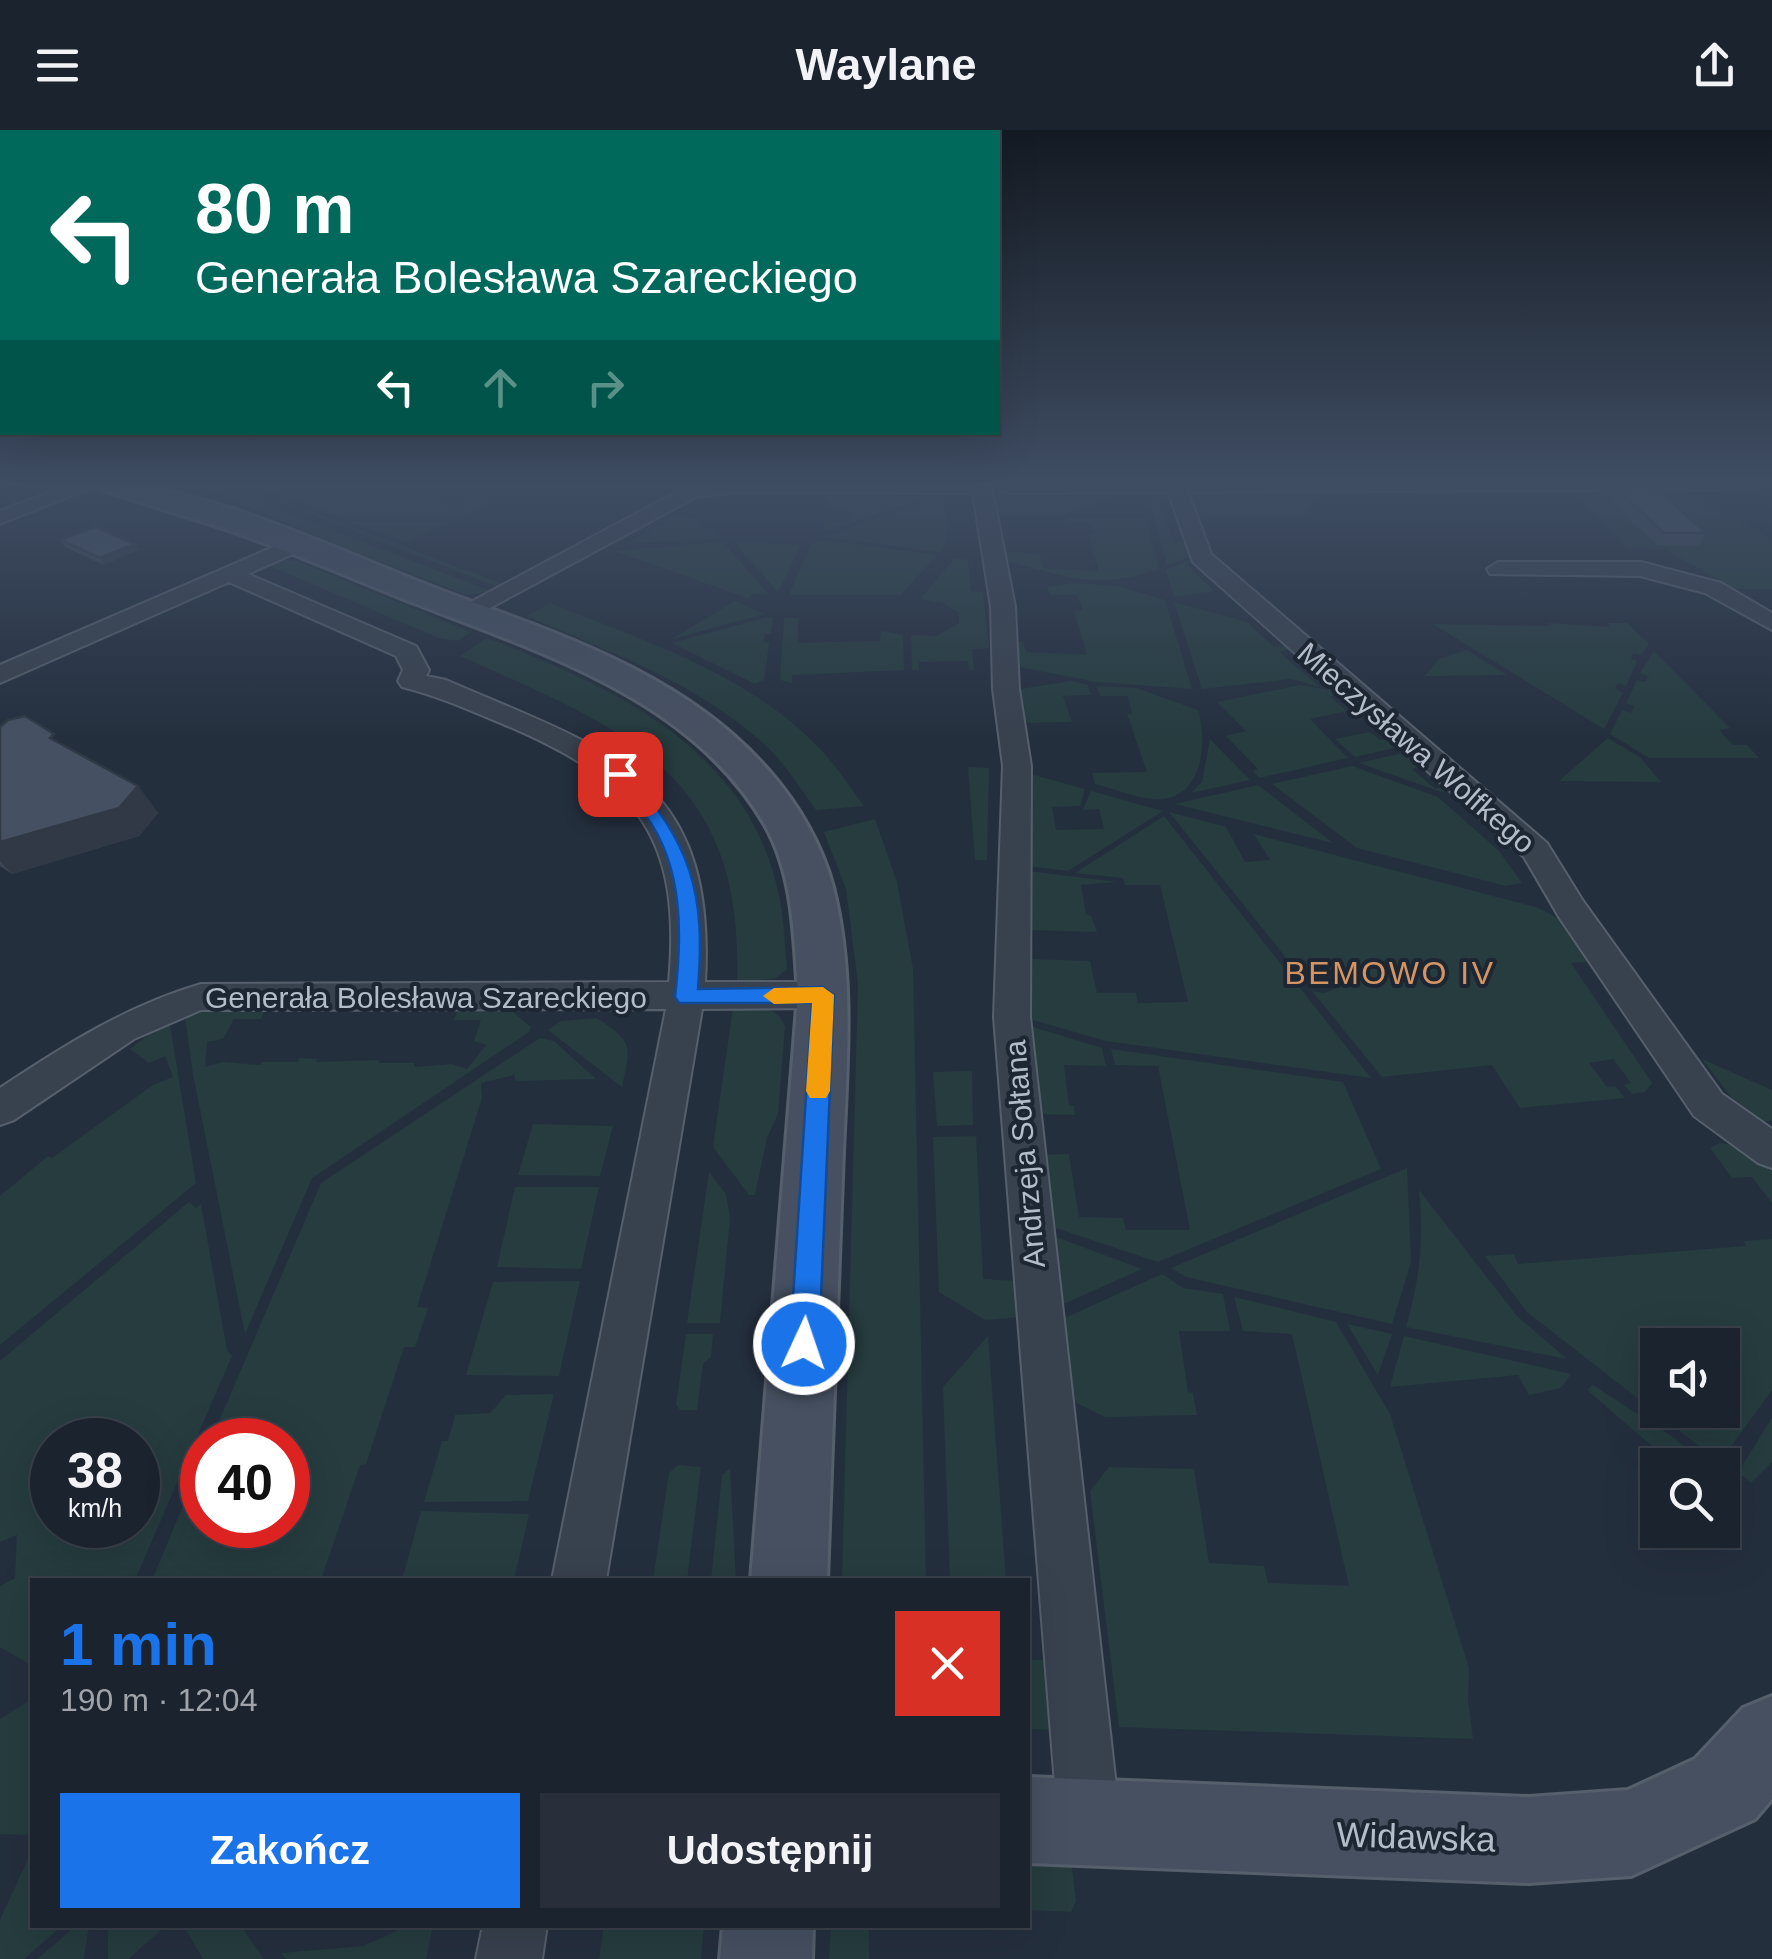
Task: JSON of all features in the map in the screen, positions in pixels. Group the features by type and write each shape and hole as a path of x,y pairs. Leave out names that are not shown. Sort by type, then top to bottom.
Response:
{"street":[{"path":"0,676 242,568"},
{"path":"355,568 466,611 646,690 696,722 736,755 766,790 789,828 805,870 817,921 823,995 790,1578"},
{"path":"466,611 547,568"},
{"name":"Andrzeja Sołtana","path":"998,568 1006,689 1017,766 1012,1017 1058,1821"},
{"name":"Mieczysława Wolfkego","path":"1214,568 1536,850 1571,909 1708,1104 1772,1150"},
{"path":"1549,568 1641,569 1713,588 1772,623"},
{"path":"230,574 407,651 416,670 411,681 437,686 620,774 657,817 677,860 689,906 691,949 686,997 579,1578"},
{"name":"Generała Bolesława Szareckiego","path":"0,1109 116,1031 162,1006 200,996 823,995"},
{"name":"Widawska","path":"1058,1821 1529,1840 1632,1833 1726,1789 1772,1737"},
{"path":"509,1959 514,1928"},
{"path":"766,1959 768,1928"}],"green space":[{"path":"275,568 315,568 471,632 457,641 439,638"},
{"path":"398,568 432,568 491,591 467,595"},
{"path":"450,568 461,568 505,585 500,588"},
{"path":"664,568 746,568 769,595 751,594 750,599"},
{"path":"757,568 790,568 778,592"},
{"path":"800,568 925,568 900,595 789,595"},
{"path":"946,568 969,568 971,591 983,592 989,648 972,649 974,670 969,670 968,661 919,662 919,670 912,670 911,635 936,636 959,623 959,613 943,603 920,599"},
{"path":"1035,568 1050,568 1158,569 1097,580"},
{"path":"1190,568 1214,591 1174,597 1166,570"},
{"path":"1698,568 1772,568 1772,589 1735,589"},
{"path":"1074,583 1117,586 1165,600 1192,689 1096,682 1010,665 1009,642 1023,642 1026,652 1087,655 1074,611 1083,610 1077,595 1050,595 1047,587"},
{"path":"735,601 764,614 672,639"},
{"path":"1174,602 1247,622 1274,647 1290,645 1294,648 1279,652 1320,687 1291,679 1202,689"},
{"path":"550,603 694,662 762,700 821,750 864,806 816,810 771,751 710,703 651,670 527,616"},
{"path":"773,618 771,634 765,634 763,642 769,643 764,680 755,684 672,643"},
{"path":"784,618 798,618 798,643 880,641 881,631 903,635 904,670 792,675 792,683 780,680"},
{"path":"1548,623 1610,627 1608,623 1627,623 1649,644 1641,655 1633,653 1631,659 1637,661 1626,686 1618,683 1615,689 1623,693 1604,729 1433,624 1549,626"},
{"path":"487,638 629,703 671,731 709,764 740,802 764,847 780,900 787,969 776,978 737,983 734,912 720,854 696,807 663,768 622,736 574,708 460,656"},
{"path":"1467,650 1507,675 1425,676 1439,659"},
{"path":"1654,651 1730,728 1719,730 1733,745 1747,745 1759,758 1649,758 1610,734 1622,710 1631,713 1634,706 1626,703 1637,680 1645,682 1649,676 1640,673"},
{"path":"1071,681 1088,685 1091,695 1063,696 1072,722 1018,723 1014,690"},
{"path":"1300,685 1344,693 1330,696 1347,711 1310,719 1348,758 1259,778 1253,771 1258,769 1226,736 1246,731 1217,702"},
{"path":"1096,686 1136,688 1198,710 1202,750 1187,787 1177,795 1155,799 1095,784 1092,773 1147,772 1127,714 1132,714 1128,696 1100,696"},
{"path":"1370,732 1380,740 1394,738 1404,746 1355,757 1335,739"},
{"path":"1608,738 1641,758 1661,782 1559,781"},
{"path":"1210,739 1250,780 1191,793 1202,782"},
{"path":"1411,751 1427,764 1412,769 1435,789 1449,786 1455,790 1441,792 1359,763"},
{"path":"1352,766 1438,797 1499,851 1522,883 1506,886 1357,848 1272,784"},
{"path":"968,767 989,768 987,860 975,860"},
{"path":"1034,775 1085,789 1080,806 1052,807 1056,830 1104,829 1099,809 1083,810 1091,791 1163,811 1068,871 1021,865 1021,778"},
{"path":"1258,785 1333,843 1175,804"},
{"path":"1169,812 1226,827 1245,862 1270,860 1254,834 1536,907 1556,917 1597,961 1571,963 1652,1083 1645,1092 1632,1094 1624,1085 1631,1083 1613,1059 1589,1063 1607,1087 1615,1086 1625,1098 1520,1108 1492,1065 1382,1077 1312,991 1324,993 1337,988 1339,983 1333,972 1312,966 1300,975"},
{"path":"1164,816 1371,1078 1106,1041 1019,1016 1022,964 1030,959 1090,961 1097,993 1136,993 1138,1003 1188,1002 1160,885 1125,885 1123,878 1075,873"},
{"path":"875,819 897,882 913,969 926,1578 842,1578 858,985 846,889 824,832"},
{"path":"1020,870 1117,882 1081,885 1086,914 1091,916 1097,932 1029,930"},
{"path":"267,1002 261,1019 234,1019 223,1039 207,1042 205,1067 223,1062 298,1062 300,1058 317,1059 316,1062 379,1060 414,1063 414,1067 452,1064 467,1069 486,1045 474,1041 481,1020 454,1020 461,1003 503,1004 531,1027 312,1178 245,1334 193,1074 184,1009"},
{"path":"733,1008 771,1011 785,1027 778,1114 767,1138 755,1195 749,1195 713,1147"},
{"path":"168,1013 196,1183 0,1345 0,1196 48,1156 52,1158 153,1085 173,1077 165,1056 149,1063 130,1049 148,1035 137,1027"},
{"path":"597,1018 618,1033 627,1046 622,1087 548,1030 561,1021"},
{"path":"1020,1023 1102,1048 1106,1066 1064,1065 1069,1105 1074,1106 1075,1115 1028,1114"},
{"path":"540,1038 554,1041 596,1079 516,1081 514,1075 481,1083 482,1098 417,1307 428,1308 415,1347 404,1347 366,1464 360,1465 322,1578 153,1578 180,1513 180,1548 310,1548 310,1418 220,1418 321,1183"},
{"path":"1111,1049 1343,1082 1381,1169 1158,1262 1041,1223 1034,1155 1069,1154 1079,1217 1123,1218 1126,1230 1190,1230 1158,1066 1115,1065"},
{"path":"1702,1059 1772,1090 1772,1121 1764,1121 1731,1097"},
{"path":"972,1071 973,1125 937,1126 933,1072"},
{"path":"533,1124 613,1126 600,1176 518,1175"},
{"path":"976,1136 983,1279 1017,1281 1020,1317 985,1320 939,1292 933,1137"},
{"path":"1720,1143 1739,1146 1772,1165 1772,1203 1752,1177 1732,1178 1710,1148"},
{"path":"1407,1168 1411,1262 1392,1324 1186,1277 1171,1268"},
{"path":"709,1172 726,1194 730,1218 720,1323 687,1323"},
{"path":"515,1187 599,1187 581,1269 497,1267"},
{"path":"1419,1190 1517,1316 1567,1359 1406,1327 1420,1259"},
{"path":"189,1202 196,1208 201,1204 227,1350 232,1356 205,1418 180,1418 180,1476 160,1522 160,1418 30,1418 30,1548 149,1548 136,1578 30,1578 30,1665 0,1647 0,1586 15,1578 17,1535 0,1542 0,1361"},
{"path":"1040,1231 1142,1269 1048,1311"},
{"path":"1772,1239 1772,1390 1730,1448 1701,1448 1676,1428 1740,1428 1740,1328 1640,1328 1640,1400 1527,1312 1485,1256 1514,1254 1518,1264 1746,1246 1744,1241"},
{"path":"1162,1274 1183,1288 1223,1294 1230,1331 1179,1331 1188,1392 1193,1393 1197,1415 1105,1417 1057,1393 1049,1325"},
{"path":"580,1281 559,1376 466,1375 493,1282"},
{"path":"1234,1297 1336,1322 1390,1414 1469,1668 1473,1739 1119,1727 1090,1491 1109,1467 1194,1469 1209,1563 1264,1566 1268,1583 1349,1586 1292,1334 1243,1331"},
{"path":"1347,1324 1392,1334 1378,1375"},
{"path":"686,1334 713,1334 711,1357 703,1364 697,1410 680,1410 676,1405"},
{"path":"988,1336 1006,1578 950,1578 943,1387"},
{"path":"1404,1336 1571,1374 1561,1388 1529,1395 1518,1375 1390,1387"},
{"path":"1593,1385 1640,1416 1640,1428 1659,1428 1685,1448 1654,1448 1587,1390"},
{"path":"554,1394 528,1501 424,1502 442,1441 448,1441 455,1415 490,1413 506,1395"},
{"path":"1772,1418 1772,1462 1751,1483 1740,1469"},
{"path":"678,1465 701,1467 687,1578 653,1578 669,1473"},
{"path":"730,1468 736,1578 711,1578 722,1475"},
{"path":"421,1511 529,1514 514,1578 403,1578"},
{"path":"1030,1660 1055,1660 1060,1730 1030,1729"},
{"path":"30,1700 27,1835 0,1834 0,1719"},
{"path":"30,1854 30,1928 60,1928 24,1959 0,1959 0,1920"},
{"path":"1030,1858 1071,1860 1076,1901 1071,1912 1030,1910"},
{"path":"73,1928 89,1928 84,1959 37,1959"},
{"path":"108,1928 164,1928 128,1959 108,1959"},
{"path":"185,1928 242,1928 264,1959 203,1959"},
{"path":"403,1928 432,1928 426,1959 286,1959 281,1953 363,1946"},
{"path":"604,1928 704,1928 701,1959 599,1959"},
{"path":"831,1928 869,1928 869,1959 829,1959"}],"building":[{"path":"25,716 54,734 50,738 138,786 119,808 0,842 0,727 8,720"}],"slow traffic":[{"path":"774,996 823,995 818,1091"}],"district":[{"name":"BEMOWO IV","path":"1390,973"}],"route":[{"path":"620,774 657,817 677,860 689,906 691,949 686,997 823,995 804,1344"}]}
